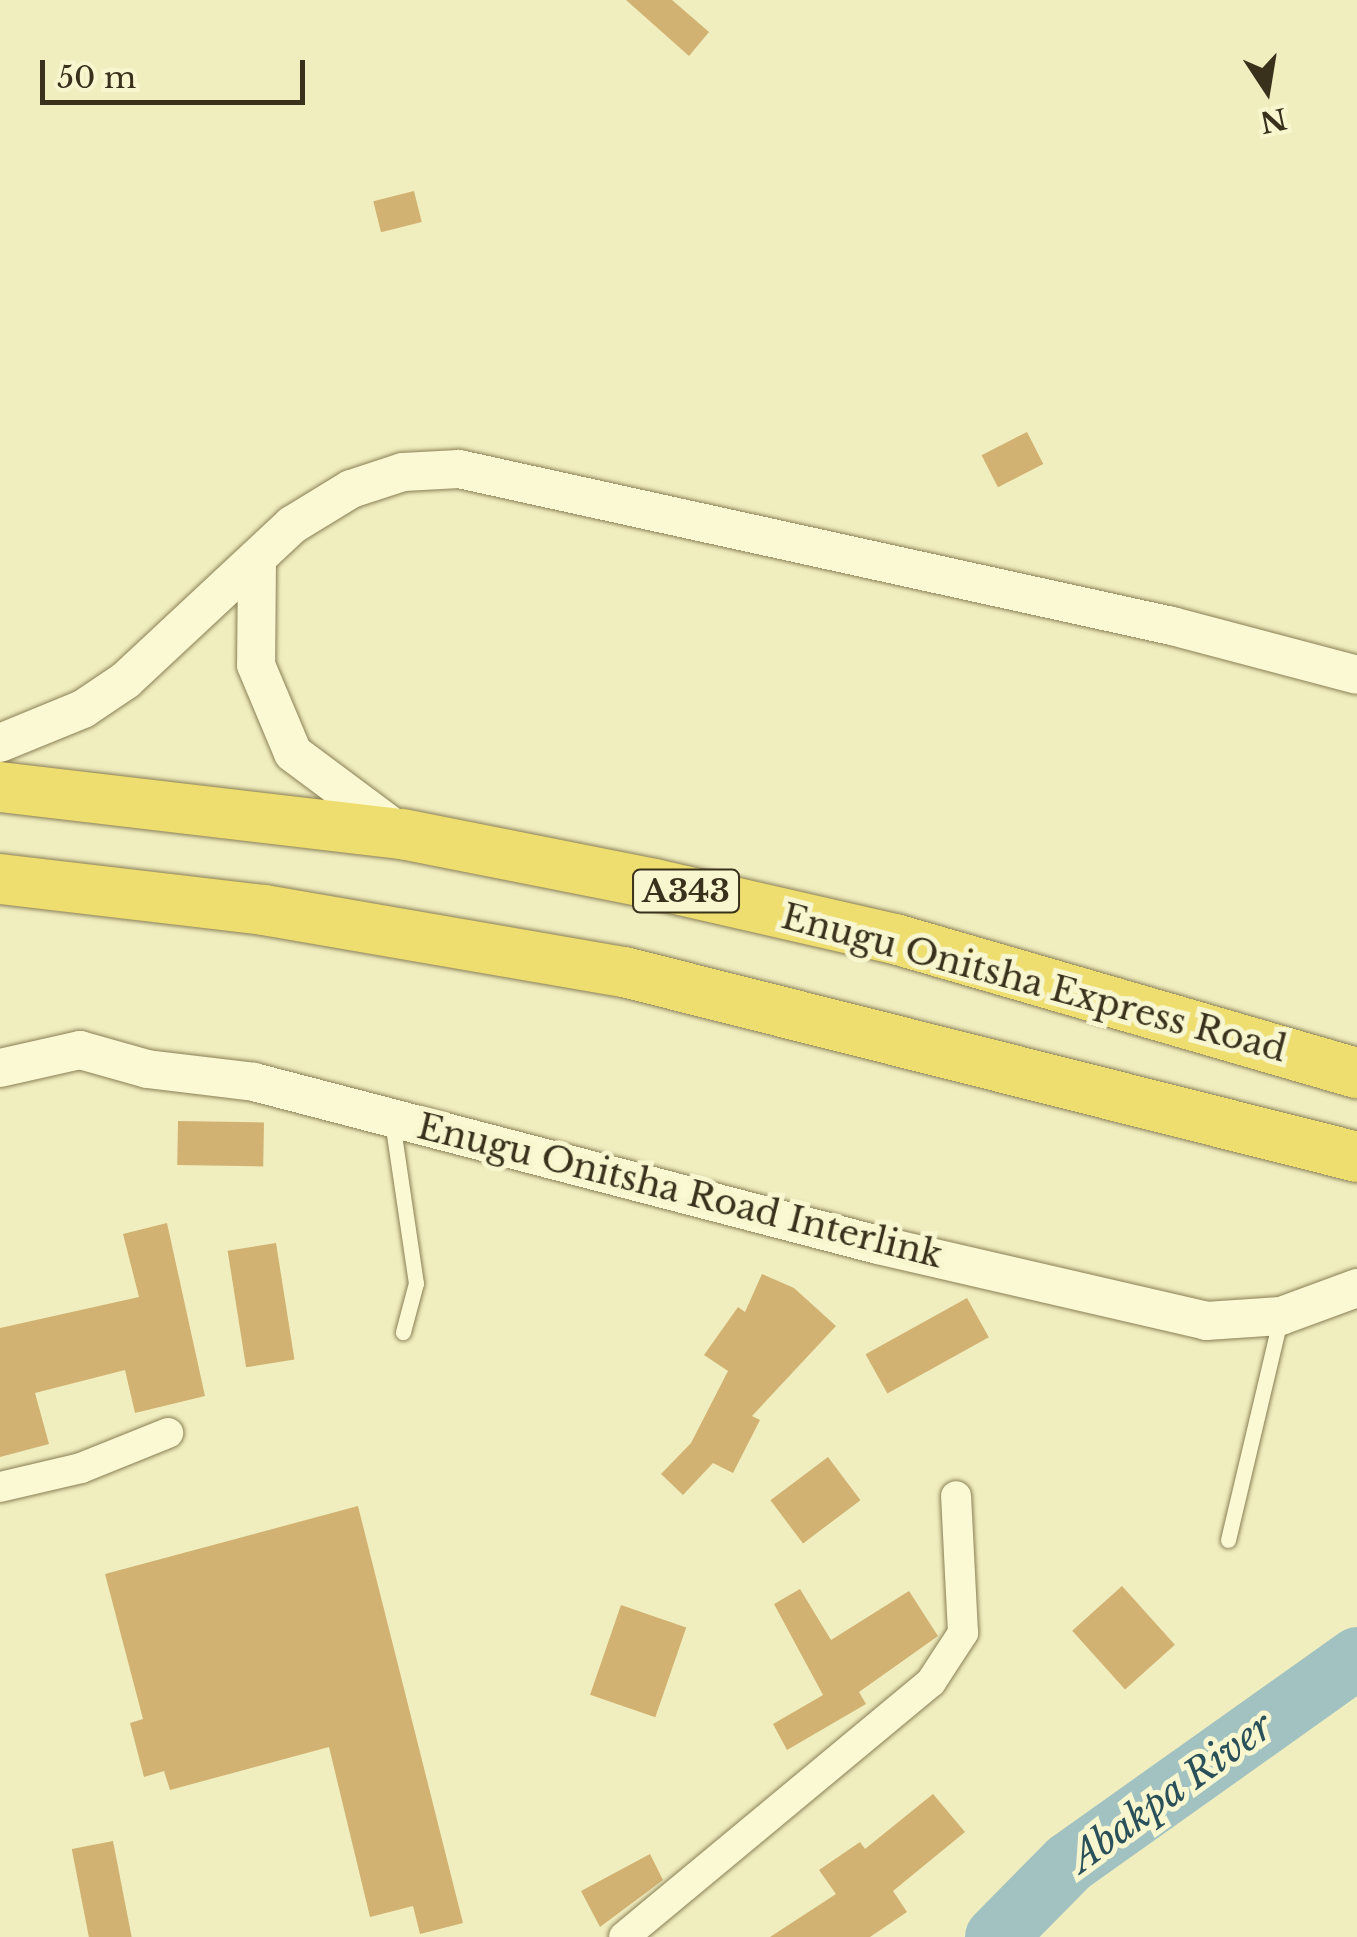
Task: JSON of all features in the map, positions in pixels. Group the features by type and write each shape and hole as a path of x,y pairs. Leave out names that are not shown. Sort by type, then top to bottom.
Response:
{"highway":[{"name":"Enugu Onitsha Express Road","path":"0,787 402,834 895,939 1357,1073"},
{"path":"0,879 264,910 624,972 1355,1156"}],"street":[{"path":"0,742 66,717 126,680 292,525 351,489 403,472 459,469 1172,626 1357,674"},
{"path":"256,560 256,664 294,752 402,834"},
{"name":"Enugu Onitsha Road Interlink","path":"0,1068 80,1050 391,1117 878,1245 1206,1321 1281,1316 1357,1288"},
{"path":"0,1487 82,1468 168,1434"},
{"path":"624,1937 930,1682 962,1633 956,1496"}],"lane":[{"path":"391,1117 416,1283 404,1332"},
{"path":"1228,1540 1281,1316"}],"building":[{"path":"626,0 672,0 709,32 689,56"},
{"path":"414,191 422,222 381,232 373,201"},
{"path":"1027,432 1043,464 998,487 982,455"},
{"path":"178,1121 264,1123 263,1166 177,1165"},
{"path":"167,1223 205,1396 135,1413 125,1370 35,1393 49,1444 0,1457 0,1328 139,1297 123,1234"},
{"path":"276,1243 294,1360 246,1367 228,1251"},
{"path":"762,1274 794,1288 836,1326 752,1416 760,1420 733,1473 713,1463 683,1495 661,1474 691,1443 728,1371 704,1355 738,1307 745,1312"},
{"path":"967,1298 989,1337 887,1394 866,1354"},
{"path":"828,1457 860,1500 803,1543 770,1500"},
{"path":"358,1506 463,1923 420,1934 413,1906 370,1917 329,1747 170,1790 164,1771 144,1777 130,1723 143,1719 105,1574"},
{"path":"1122,1586 1175,1645 1125,1690 1072,1631"},
{"path":"800,1589 831,1640 909,1591 938,1636 859,1692 866,1704 787,1750 773,1724 823,1695 774,1604"},
{"path":"621,1605 686,1627 655,1717 590,1695"},
{"path":"933,1794 965,1832 893,1891 907,1912 870,1937 770,1937 836,1894 819,1870 860,1842 865,1849"},
{"path":"113,1841 132,1937 89,1937 72,1849"},
{"path":"650,1854 663,1880 600,1927 581,1891"}],"waterway":[{"name":"Abakpa River","path":"996,1937 1069,1863 1357,1658"}]}
